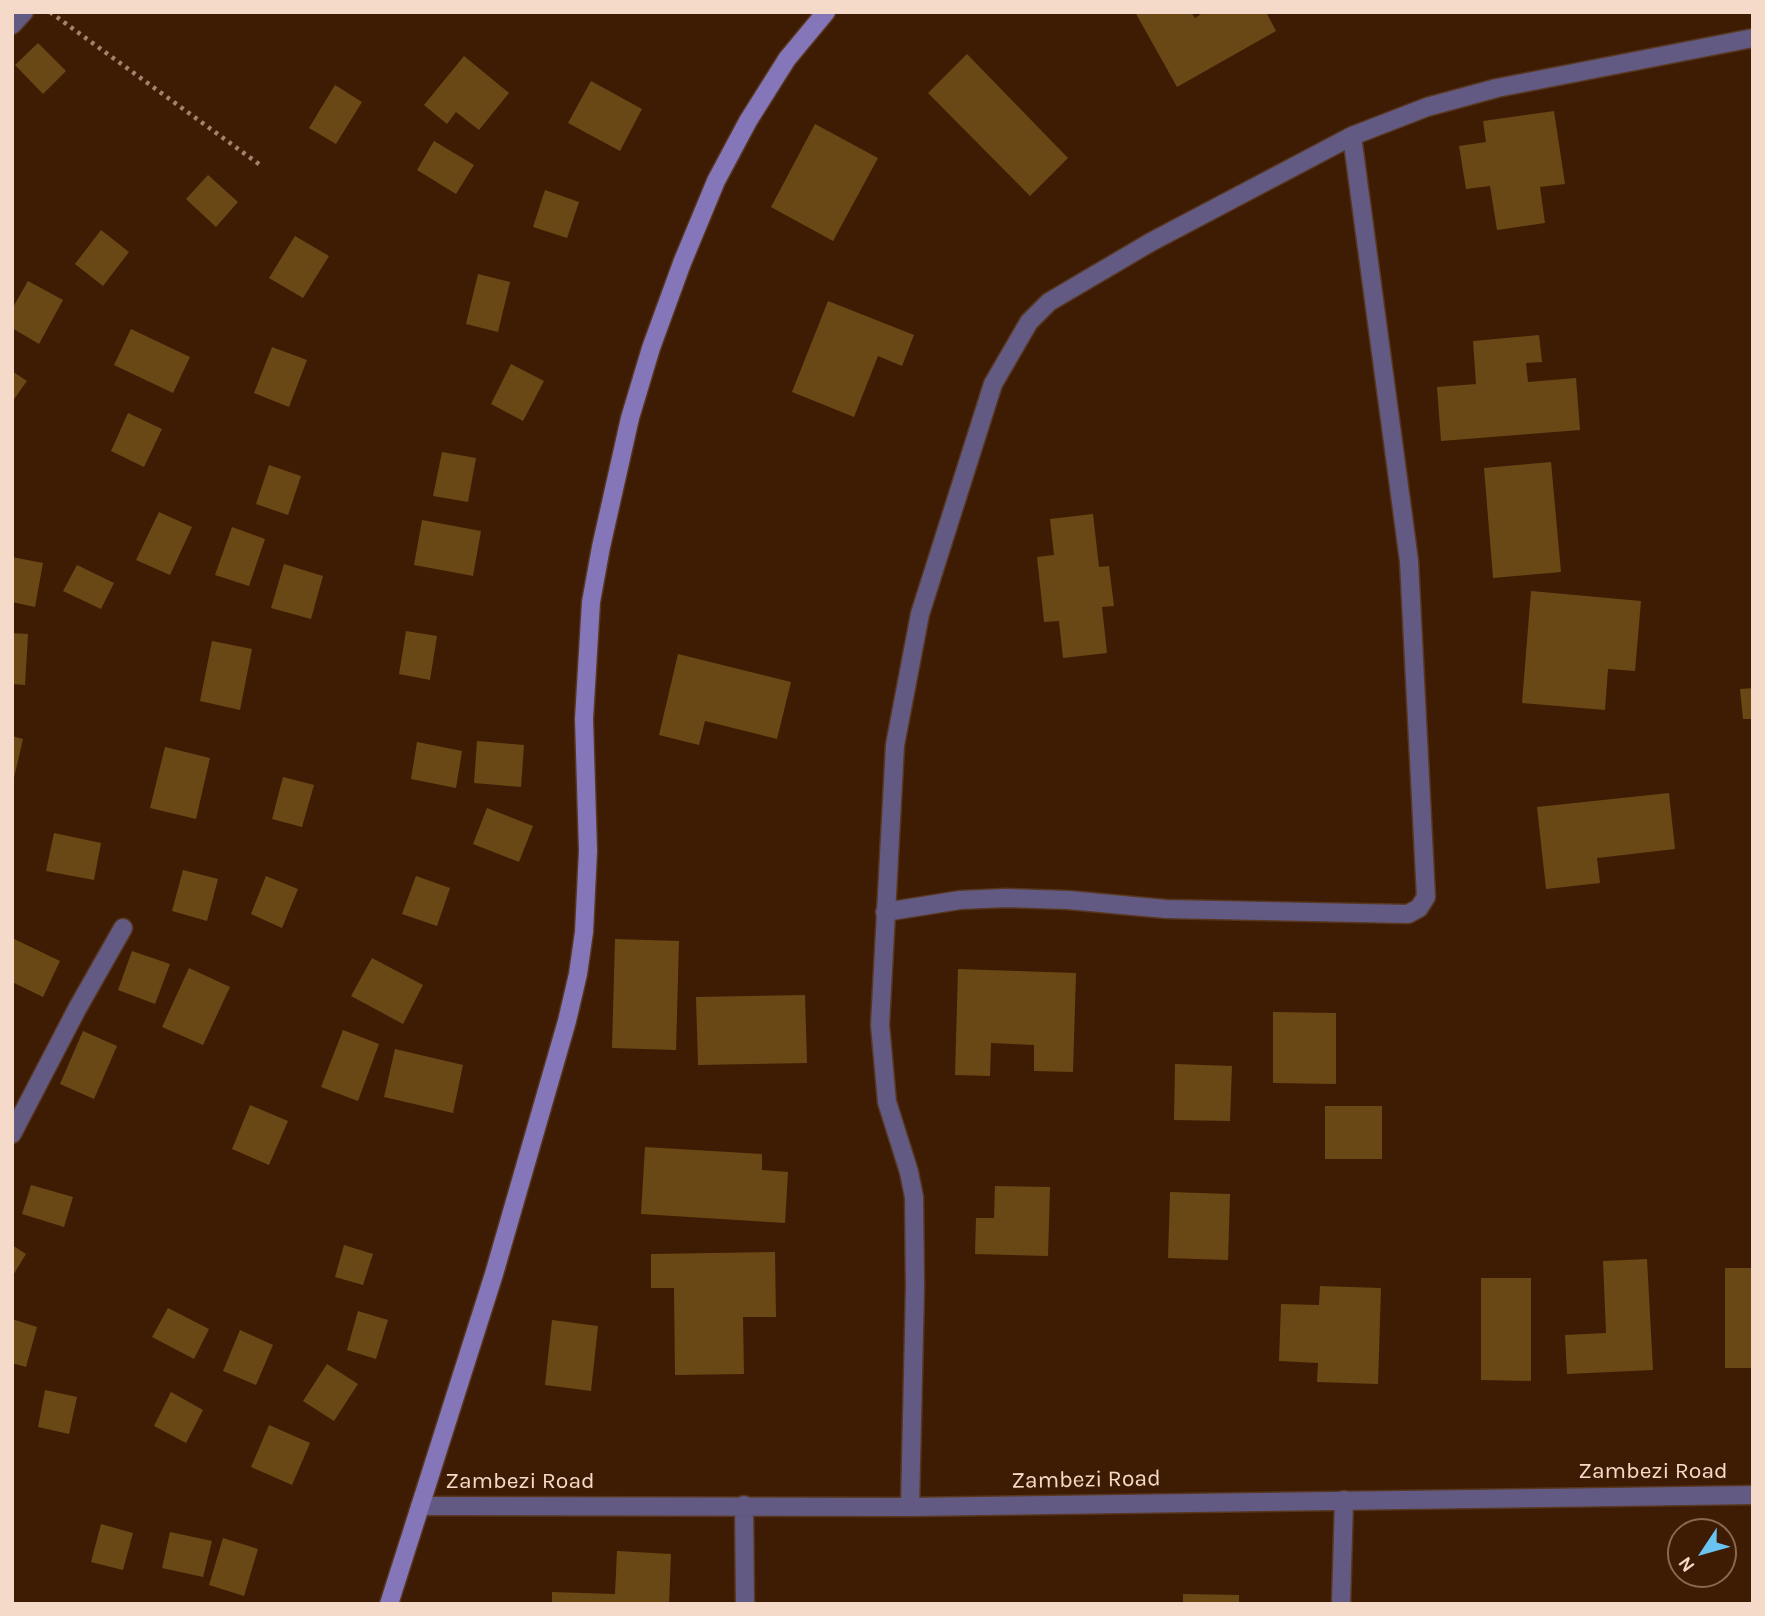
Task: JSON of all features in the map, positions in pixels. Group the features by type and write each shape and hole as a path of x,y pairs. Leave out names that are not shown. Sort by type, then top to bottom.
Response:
{"street":[{"path":"12,25 24,12"},
{"path":"389,1604 525,1170 578,974 589,851 584,719 591,602 630,418 651,348 716,181 748,121 787,59 826,12"},
{"path":"910,1507 915,1287 914,1197 887,1102 880,1025 895,745 920,614 992,384 1029,322 1049,302 1151,242 1352,136 1427,107 1497,88 1753,38"},
{"path":"885,912 960,900 1006,898 1068,900 1166,909 1408,914 1419,908 1426,897 1409,561 1352,136"},
{"path":"12,1135 76,1009 123,928"},
{"name":"Zambezi Road","path":"420,1506 910,1507 1753,1495"},
{"path":"1341,1604 1344,1500"},
{"path":"744,1505 745,1604"}],"path":[{"path":"50,12 262,167"}],"building":[{"path":"1135,12 1191,12 1195,18 1204,12 1266,12 1276,31 1177,87"},
{"path":"38,43 66,71 43,94 15,65"},
{"path":"967,54 1068,158 1030,196 928,93"},
{"path":"464,56 509,93 479,130 456,112 447,124 424,105"},
{"path":"591,81 642,109 620,151 568,123"},
{"path":"335,85 362,102 336,144 309,128"},
{"path":"1554,111 1565,184 1540,187 1545,223 1497,230 1490,186 1466,189 1459,146 1486,142 1483,121"},
{"path":"815,124 878,158 833,241 771,207"},
{"path":"434,141 474,165 456,194 417,170"},
{"path":"208,175 238,202 216,227 186,199"},
{"path":"545,190 579,202 567,238 533,227"},
{"path":"101,230 129,252 103,286 75,264"},
{"path":"295,236 329,256 303,298 269,278"},
{"path":"478,274 510,282 498,332 466,324"},
{"path":"28,281 63,300 39,344 12,328 12,309"},
{"path":"828,301 914,335 902,366 878,356 854,417 792,392"},
{"path":"131,329 190,357 173,393 114,365"},
{"path":"1539,335 1542,362 1526,363 1528,382 1576,378 1580,430 1441,441 1437,387 1476,384 1473,341"},
{"path":"272,347 307,360 289,407 254,393"},
{"path":"511,364 544,381 523,421 491,404"},
{"path":"12,371 27,381 12,402"},
{"path":"128,413 162,429 144,467 111,451"},
{"path":"442,452 476,458 468,502 433,496"},
{"path":"1551,462 1561,572 1493,578 1484,468"},
{"path":"269,465 301,476 288,515 256,504"},
{"path":"159,512 192,527 170,575 136,560"},
{"path":"1093,514 1099,567 1109,566 1114,606 1102,607 1107,653 1063,658 1059,621 1044,622 1037,557 1054,555 1050,519"},
{"path":"422,520 481,531 473,576 414,565"},
{"path":"232,527 265,539 249,586 215,575"},
{"path":"12,557 43,563 35,607 12,602"},
{"path":"284,564 323,576 311,619 271,608"},
{"path":"77,565 114,583 101,609 63,591"},
{"path":"1531,591 1641,601 1635,671 1608,669 1605,710 1522,703"},
{"path":"406,631 437,636 430,680 399,674"},
{"path":"12,633 28,634 25,685 12,684"},
{"path":"212,641 252,649 240,710 200,701"},
{"path":"678,654 791,682 777,739 705,721 699,745 659,735"},
{"path":"1753,688 1753,719 1743,719 1740,689"},
{"path":"12,736 23,739 13,782 12,782"},
{"path":"477,741 524,745 521,787 474,783"},
{"path":"417,742 462,751 456,788 411,779"},
{"path":"165,747 210,758 196,819 150,808"},
{"path":"283,777 314,785 302,827 272,819"},
{"path":"1669,793 1675,849 1597,858 1600,883 1546,889 1537,807"},
{"path":"487,808 533,826 519,862 473,844"},
{"path":"54,833 101,843 94,880 46,871"},
{"path":"183,870 218,879 207,921 172,911"},
{"path":"266,876 298,889 282,928 251,914"},
{"path":"416,876 450,888 437,926 402,914"},
{"path":"12,938 60,961 43,997 12,982"},
{"path":"615,939 679,941 676,1050 612,1048"},
{"path":"132,951 170,964 155,1004 118,990"},
{"path":"372,958 423,985 403,1024 351,996"},
{"path":"189,968 230,987 203,1045 162,1027"},
{"path":"958,969 1076,973 1073,1072 1034,1071 1034,1045 991,1043 990,1076 955,1075"},
{"path":"805,995 807,1063 698,1065 696,997"},
{"path":"1273,1012 1336,1013 1336,1084 1273,1083"},
{"path":"343,1030 379,1044 358,1101 321,1087"},
{"path":"83,1031 117,1046 94,1099 60,1084"},
{"path":"395,1049 463,1065 453,1113 384,1097"},
{"path":"1175,1064 1232,1066 1230,1121 1174,1120"},
{"path":"250,1105 288,1121 269,1165 232,1149"},
{"path":"1325,1106 1382,1106 1382,1159 1325,1159"},
{"path":"645,1147 762,1154 762,1170 788,1172 785,1223 641,1214"},
{"path":"31,1185 73,1197 64,1227 22,1214"},
{"path":"995,1186 1050,1187 1048,1256 975,1254 976,1218 994,1218"},
{"path":"1170,1192 1230,1194 1228,1260 1168,1258"},
{"path":"12,1245 26,1254 12,1277"},
{"path":"344,1245 373,1254 363,1285 335,1277"},
{"path":"775,1252 776,1317 743,1317 744,1374 675,1375 674,1288 651,1288 651,1254"},
{"path":"1647,1259 1653,1370 1567,1374 1565,1335 1606,1333 1603,1261"},
{"path":"1725,1268 1753,1268 1753,1368 1725,1368"},
{"path":"1481,1278 1531,1278 1531,1381 1481,1380"},
{"path":"1320,1286 1381,1288 1378,1384 1317,1382 1318,1363 1279,1361 1281,1304 1319,1305"},
{"path":"168,1308 209,1329 194,1359 152,1337"},
{"path":"358,1311 388,1320 376,1359 347,1350"},
{"path":"12,1319 37,1327 26,1367 12,1363"},
{"path":"552,1320 598,1326 591,1391 545,1385"},
{"path":"240,1330 273,1345 256,1385 223,1371"},
{"path":"327,1364 358,1384 334,1421 303,1401"},
{"path":"45,1390 77,1397 69,1434 38,1427"},
{"path":"171,1392 203,1410 186,1443 154,1426"},
{"path":"269,1425 310,1443 292,1485 251,1467"},
{"path":"101,1524 133,1533 123,1570 91,1562"},
{"path":"170,1532 212,1541 203,1577 162,1568"},
{"path":"223,1538 258,1549 244,1596 209,1585"},
{"path":"617,1551 671,1554 669,1604 552,1604 552,1592 615,1594"},
{"path":"1183,1594 1239,1595 1239,1604 1183,1604"}]}
